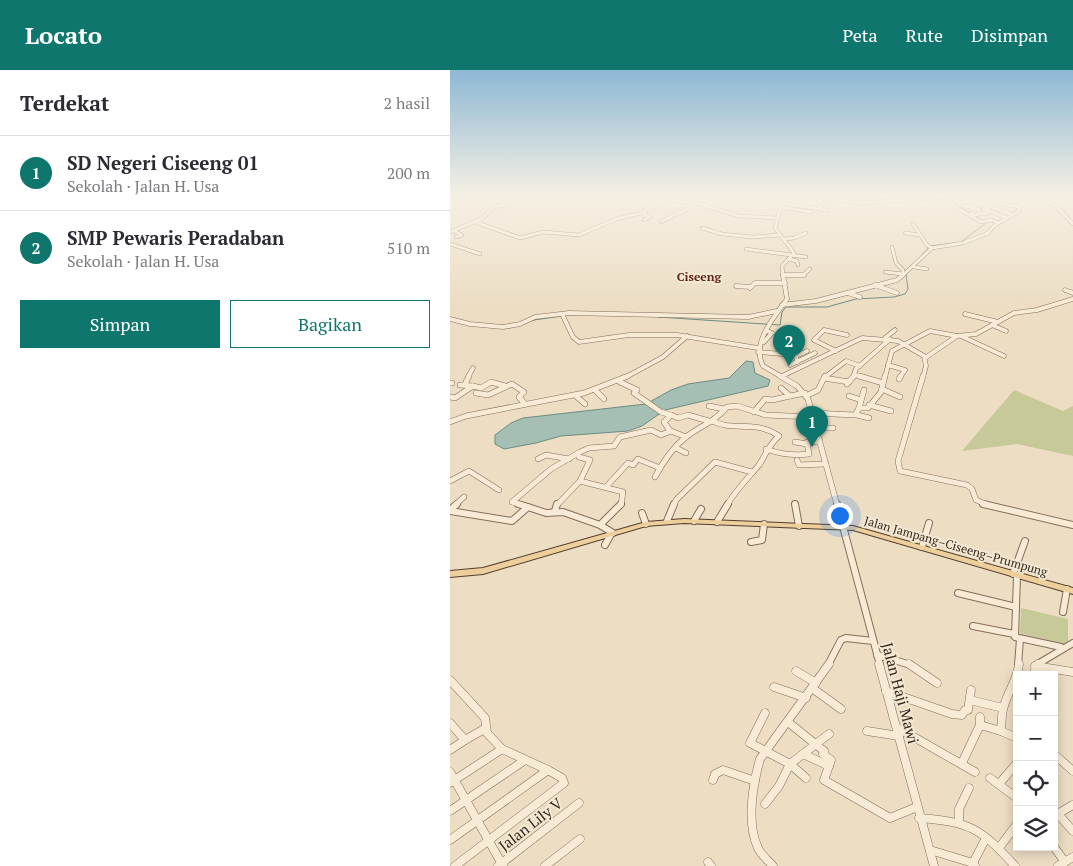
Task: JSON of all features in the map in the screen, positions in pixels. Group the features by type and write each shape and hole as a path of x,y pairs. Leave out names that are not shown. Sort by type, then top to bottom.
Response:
{"main road":[{"name":"Jalan Jampang–Ciseeng–Prumpung","path":"450,574 483,571 646,524 667,521 694,521 842,527 862,530 1070,590"}],"street":[{"path":"500,231 519,238 540,231"},
{"path":"552,231 580,235 590,231"},
{"path":"718,231 722,232 722,234 747,237 780,235"},
{"path":"777,231 793,251 791,257 782,266 787,299 777,311 759,348 763,366 782,376 805,394"},
{"path":"917,231 927,245 931,247"},
{"path":"782,305 798,305 897,280 914,267 931,247 975,239 991,231"},
{"path":"452,232 462,235 456,237"},
{"path":"783,239 794,238 806,233"},
{"path":"907,235 920,235"},
{"path":"450,244 480,254"},
{"path":"892,247 893,261 898,268 903,270 904,274"},
{"path":"746,249 791,257 806,257"},
{"path":"791,257 797,261 798,265"},
{"path":"914,267 925,270"},
{"path":"784,275 803,275 810,269"},
{"path":"885,272 904,274"},
{"path":"736,286 750,288 754,283 785,283"},
{"path":"875,285 897,293"},
{"path":"1065,290 1073,293"},
{"path":"848,293 860,297"},
{"path":"925,358 959,336 976,334 1016,313 1037,310 1073,299"},
{"path":"450,319 470,324 503,327 522,324 536,317 569,314 748,316 777,311"},
{"path":"965,314 998,322"},
{"path":"564,316 568,321 573,337 579,342 629,336 686,337 759,348 796,356 807,351"},
{"path":"992,325 1006,331"},
{"path":"858,408 868,408 882,389 892,351 938,326"},
{"path":"836,351 814,340 824,330 847,335"},
{"path":"824,378 848,383 855,375 853,373 895,330"},
{"path":"933,330 959,336 1004,356"},
{"path":"450,422 466,416 576,396 620,382 666,356 686,337"},
{"path":"782,376 858,339 887,338 905,343 925,358 926,366 910,429 898,461 900,471 967,485 972,489 976,500 983,504 1073,525"},
{"path":"790,365 815,353"},
{"path":"796,356 797,362"},
{"path":"754,412 765,399 772,400 818,390 824,378 846,361 860,366"},
{"path":"888,365 905,370 899,380"},
{"path":"473,368 463,384 481,388 491,382 505,386"},
{"path":"855,375 883,383"},
{"path":"620,382 637,390 634,393 661,412 671,416 678,418 688,415 721,426 731,424 753,426 774,432 778,437 785,439"},
{"path":"476,393 488,396 512,384 524,392 519,397 525,404"},
{"path":"450,397 455,398 473,386"},
{"path":"781,388 790,396"},
{"path":"882,389 900,396"},
{"path":"595,390 604,399"},
{"path":"861,422 857,415 864,390"},
{"name":"Jalan Haji Mawi","path":"805,394 817,428 919,818 934,866"},
{"path":"576,396 585,404"},
{"path":"849,396 861,400"},
{"path":"869,405 891,411"},
{"path":"709,406 724,409 733,406 766,415 857,415 869,418"},
{"path":"655,477 660,468 686,437 713,422 724,409"},
{"path":"671,416 664,422 670,431 686,437"},
{"path":"817,428 833,428"},
{"path":"605,544 610,541 612,533 600,524 555,511 546,512 512,502 551,469 588,448 614,446 622,436 651,430 661,435 670,431"},
{"path":"717,522 722,510 760,463 766,449 778,437"},
{"path":"795,442 807,444 820,441"},
{"path":"766,449 803,456 809,454 807,444"},
{"path":"676,448 686,453"},
{"path":"538,459 546,455 568,459"},
{"path":"555,511 558,502 580,481 590,460 579,458"},
{"path":"606,487 628,463 634,465 638,460 660,468"},
{"path":"797,460 799,464 826,464"},
{"path":"667,521 676,500 715,462 752,472"},
{"path":"450,481 469,471 499,490"},
{"path":"580,481 622,491 622,503 600,524"},
{"path":"450,510 464,497"},
{"path":"796,504 798,526"},
{"path":"450,510 512,521 528,506"},
{"path":"694,521 701,509"},
{"path":"642,513 646,524"},
{"path":"922,547 929,523"},
{"path":"751,542 762,540 764,524"},
{"path":"1020,671 1015,574 1025,541"},
{"path":"1063,612 1070,590"},
{"path":"958,594 1016,607"},
{"path":"973,626 1061,647"},
{"path":"773,866 760,851 756,843 753,802 759,762 806,698 843,638 873,641"},
{"path":"1034,671 1035,666 1055,654 1061,647 1073,643"},
{"path":"877,655 907,663 937,683"},
{"path":"1035,666 1073,672"},
{"path":"796,671 841,709"},
{"path":"1001,731 1003,708 1013,679"},
{"path":"450,680 485,718 489,736 502,749 548,770 564,780 563,785 455,866"},
{"path":"774,687 806,698"},
{"path":"886,691 943,711 964,715 965,710 968,710 972,690"},
{"path":"970,700 1003,708"},
{"path":"765,713 750,743 790,764 806,778"},
{"path":"962,763 980,721 1013,736"},
{"path":"788,722 824,751 823,754 831,760 824,780 890,818 917,807"},
{"path":"450,723 465,740"},
{"path":"450,750 486,728"},
{"path":"867,731 898,732 962,763 975,772"},
{"path":"765,804 779,786 790,764 816,746 829,734"},
{"path":"453,781 502,749"},
{"path":"803,754 829,766"},
{"path":"1058,758 1073,771"},
{"path":"450,811 525,760"},
{"path":"999,784 1013,768"},
{"path":"450,840 548,770"},
{"path":"713,780 715,774 723,770 755,780"},
{"path":"450,772 453,781 467,800 501,865"},
{"path":"990,778 1013,795"},
{"path":"959,822 959,809 969,788"},
{"name":"Jalan Lily V","path":"501,865 579,803"},
{"path":"1058,814 1073,805"},
{"path":"1058,817 1073,831"},
{"path":"919,818 959,822 999,848 1015,866"},
{"path":"999,848 1013,829"},
{"path":"930,850 974,865 978,850 986,838"},
{"path":"547,865 580,839"},
{"path":"1056,851 1064,863"}],"green space":[{"path":"1014,390 1063,411 1073,406 1073,456 1017,444 962,451"},
{"path":"1021,608 1068,619 1068,645 1020,633"}],"shaded area":[{"path":"746,361 753,362 755,373 770,380 768,386 665,410 642,426 628,431 561,436 504,449 495,444 495,435 511,423 523,418 646,404 671,390 688,384 729,378"}],"waterway":[{"path":"920,257 930,246 961,242 975,231"},
{"path":"658,317 780,325 782,312 786,307 827,307 856,299 894,297 905,294 908,289 906,274"},
{"path":"510,328 534,320 569,315"}],"place":[{"name":"SMP Pewaris Peradaban","path":"789,366"},
{"name":"SD Negeri Ciseeng 01","path":"812,447"}],"district":[{"name":"Ciseeng","path":"699,276"}]}
